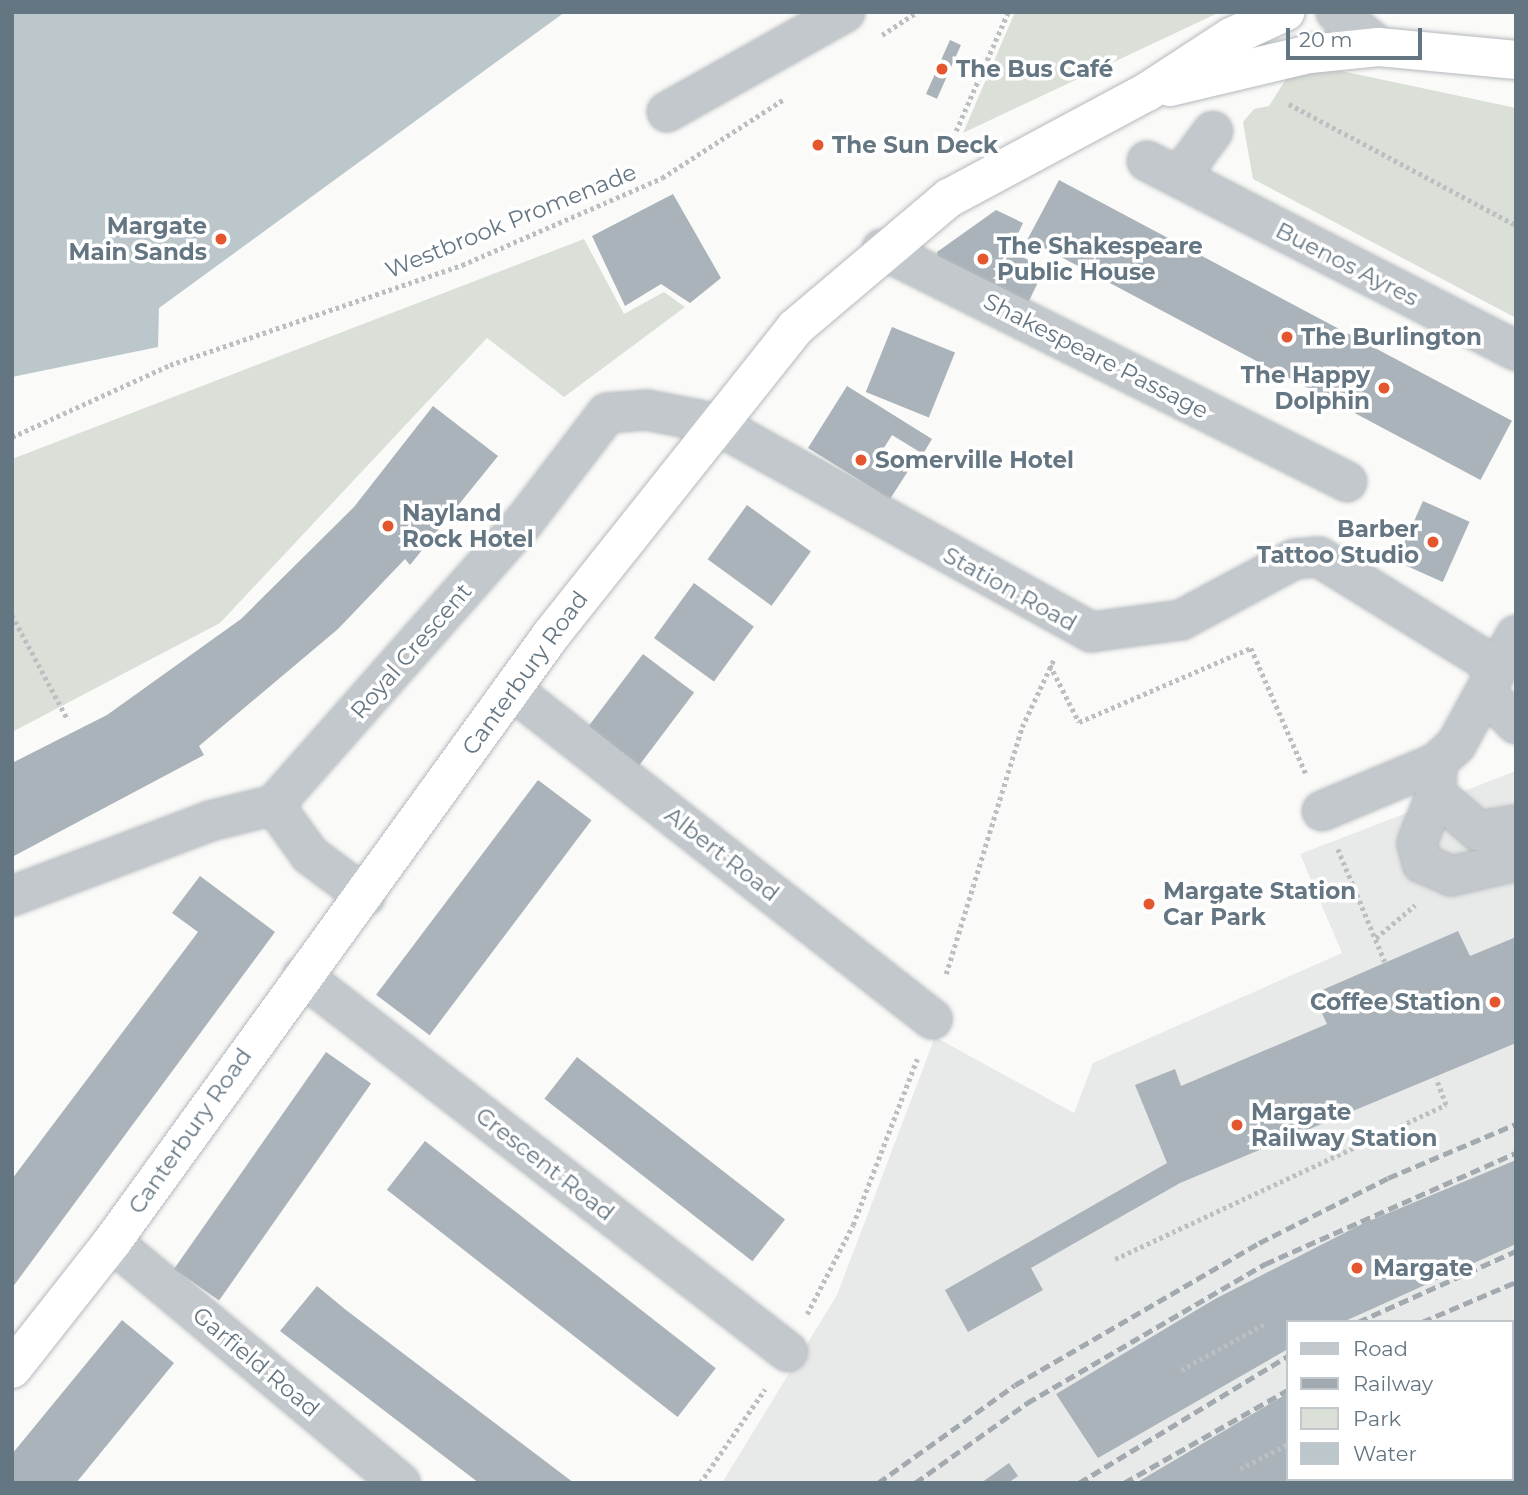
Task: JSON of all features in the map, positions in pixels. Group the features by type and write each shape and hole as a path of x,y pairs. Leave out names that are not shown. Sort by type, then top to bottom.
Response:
{"highway":[{"name":"Canterbury Road","path":"12,1369 112,1242 302,976 365,897 512,690 714,423 795,328 882,249 1019,156 1147,92 1231,37 1285,12"},
{"name":"Canterbury Road","path":"1147,92 1310,54 1379,47 1516,60"}],"street":[{"path":"667,112 845,12"},
{"path":"1336,12 1379,47"},
{"name":"Buenos Ayres","path":"1213,131 1163,169 1516,351"},
{"name":"Shakespeare Passage","path":"882,249 1347,482"},
{"name":"Royal Crescent","path":"274,806 523,523 607,413 647,410 714,423"},
{"name":"Station Road","path":"714,423 1062,620 1091,632 1181,621 1295,559 1319,557 1492,681 1516,724"},
{"path":"1516,635 1470,726 1436,778 1417,843 1422,863 1451,876 1516,861"},
{"name":"Albert Road","path":"512,690 932,1019"},
{"path":"1322,811 1436,778"},
{"path":"1436,778 1478,831 1516,825"},
{"path":"12,896 210,821 274,806 310,855 365,897"},
{"name":"Crescent Road","path":"302,976 788,1352"},
{"name":"Garfield Road","path":"112,1242 400,1483"}],"path":[{"path":"875,40 917,12"},
{"path":"956,131 1008,12"},
{"name":"Westbrook Promenade","path":"12,437 170,365 462,265 662,178 797,90"},
{"path":"1276,98 1516,225"},
{"path":"12,615 68,720"},
{"path":"700,1483 788,1352 853,1225 932,1019 1022,727 1050,665 1062,620"},
{"path":"1050,665 1079,722 1251,648"},
{"path":"1115,1259 1447,1105 1436,1079"},
{"path":"1181,1370 1266,1323"},
{"path":"1240,1469 1286,1445"}],"shaded area":[{"path":"1516,771 1516,1445 1514,1320 1286,1320 1286,1480 722,1483 837,1295 935,1037 1074,1113 1093,1063 1342,953 1300,854"}],"green space":[{"path":"1015,12 1220,12 963,133"},
{"path":"1332,69 1516,108 1516,318 1253,179 1243,122 1254,109 1269,106 1291,71"},
{"path":"584,239 624,314 664,292 685,307 564,397 487,338 220,623 12,732 12,459"}],"water":[{"name":"Margate Main Sands","path":"12,12 565,12 159,308 158,347 12,377"}],"building":[{"name":"The Bus Café","path":"950,40 961,45 937,99 926,94"},
{"path":"1059,180 1512,421 1480,480 1028,239"},
{"path":"673,194 721,278 690,303 661,284 625,306 592,236"},
{"name":"The Shakespeare Public House","path":"996,210 1023,223 1010,251 1045,268 1025,309 939,266 937,252"},
{"path":"892,327 955,352 929,417 866,392"},
{"path":"847,386 932,439 923,454 892,435 882,451 910,468 890,499 808,448"},
{"path":"433,406 498,456 410,565 405,559 338,629 199,746 204,755 12,857 12,763 107,715 241,619 354,507"},
{"name":"Barber Tattoo Studio","path":"1423,501 1470,522 1443,582 1396,561"},
{"path":"747,505 811,551 772,606 708,559"},
{"path":"694,583 754,626 714,682 654,638"},
{"path":"643,654 694,693 638,767 587,728"},
{"path":"538,780 592,820 430,1035 376,995"},
{"path":"200,876 275,932 12,1288 12,1179 198,932 172,913"},
{"name":"Margate Railway Station","path":"1458,931 1470,956 1516,937 1516,1043 1180,1183 1031,1268 1043,1290 968,1332 945,1290 1167,1163 1135,1085 1175,1069 1181,1086 1327,1024 1313,994"},
{"path":"326,1052 371,1084 219,1301 174,1269"},
{"path":"577,1057 785,1220 752,1261 544,1099"},
{"path":"425,1141 716,1368 678,1417 387,1190"},
{"path":"1516,1160 1516,1244 1347,1320 1286,1320 1286,1350 1098,1458 1056,1394 1215,1299 1362,1224"},
{"path":"317,1286 574,1483 479,1483 280,1331"},
{"path":"122,1320 174,1363 76,1483 12,1483 12,1454"},
{"path":"1286,1394 1286,1481 1289,1481 1286,1483 1136,1483"},
{"path":"1009,1463 1018,1476 1008,1483 981,1483"}],"railway":[{"path":"878,1483 1015,1385 1259,1243 1388,1178 1516,1124"},
{"path":"915,1483 1027,1403 1265,1264 1516,1153"},
{"path":"1362,1320 1516,1251"},
{"path":"1427,1320 1516,1282"},
{"path":"1079,1483 1286,1357"},
{"path":"1124,1483 1286,1391"}],"place":[{"name":"The Bus Café","path":"942,69"},
{"name":"The Sun Deck","path":"818,145"},
{"name":"Margate Main Sands","path":"221,239"},
{"name":"The Shakespeare Public House","path":"983,259"},
{"name":"The Burlington","path":"1287,337"},
{"name":"The Happy Dolphin","path":"1384,388"},
{"name":"Somerville Hotel","path":"861,460"},
{"name":"Nayland Rock Hotel","path":"388,526"},
{"name":"Barber Tattoo Studio","path":"1433,542"},
{"name":"Margate Station Car Park","path":"1149,904"},
{"name":"Coffee Station","path":"1495,1002"},
{"name":"Margate Railway Station","path":"1237,1125"},
{"name":"Margate","path":"1357,1268"}]}
